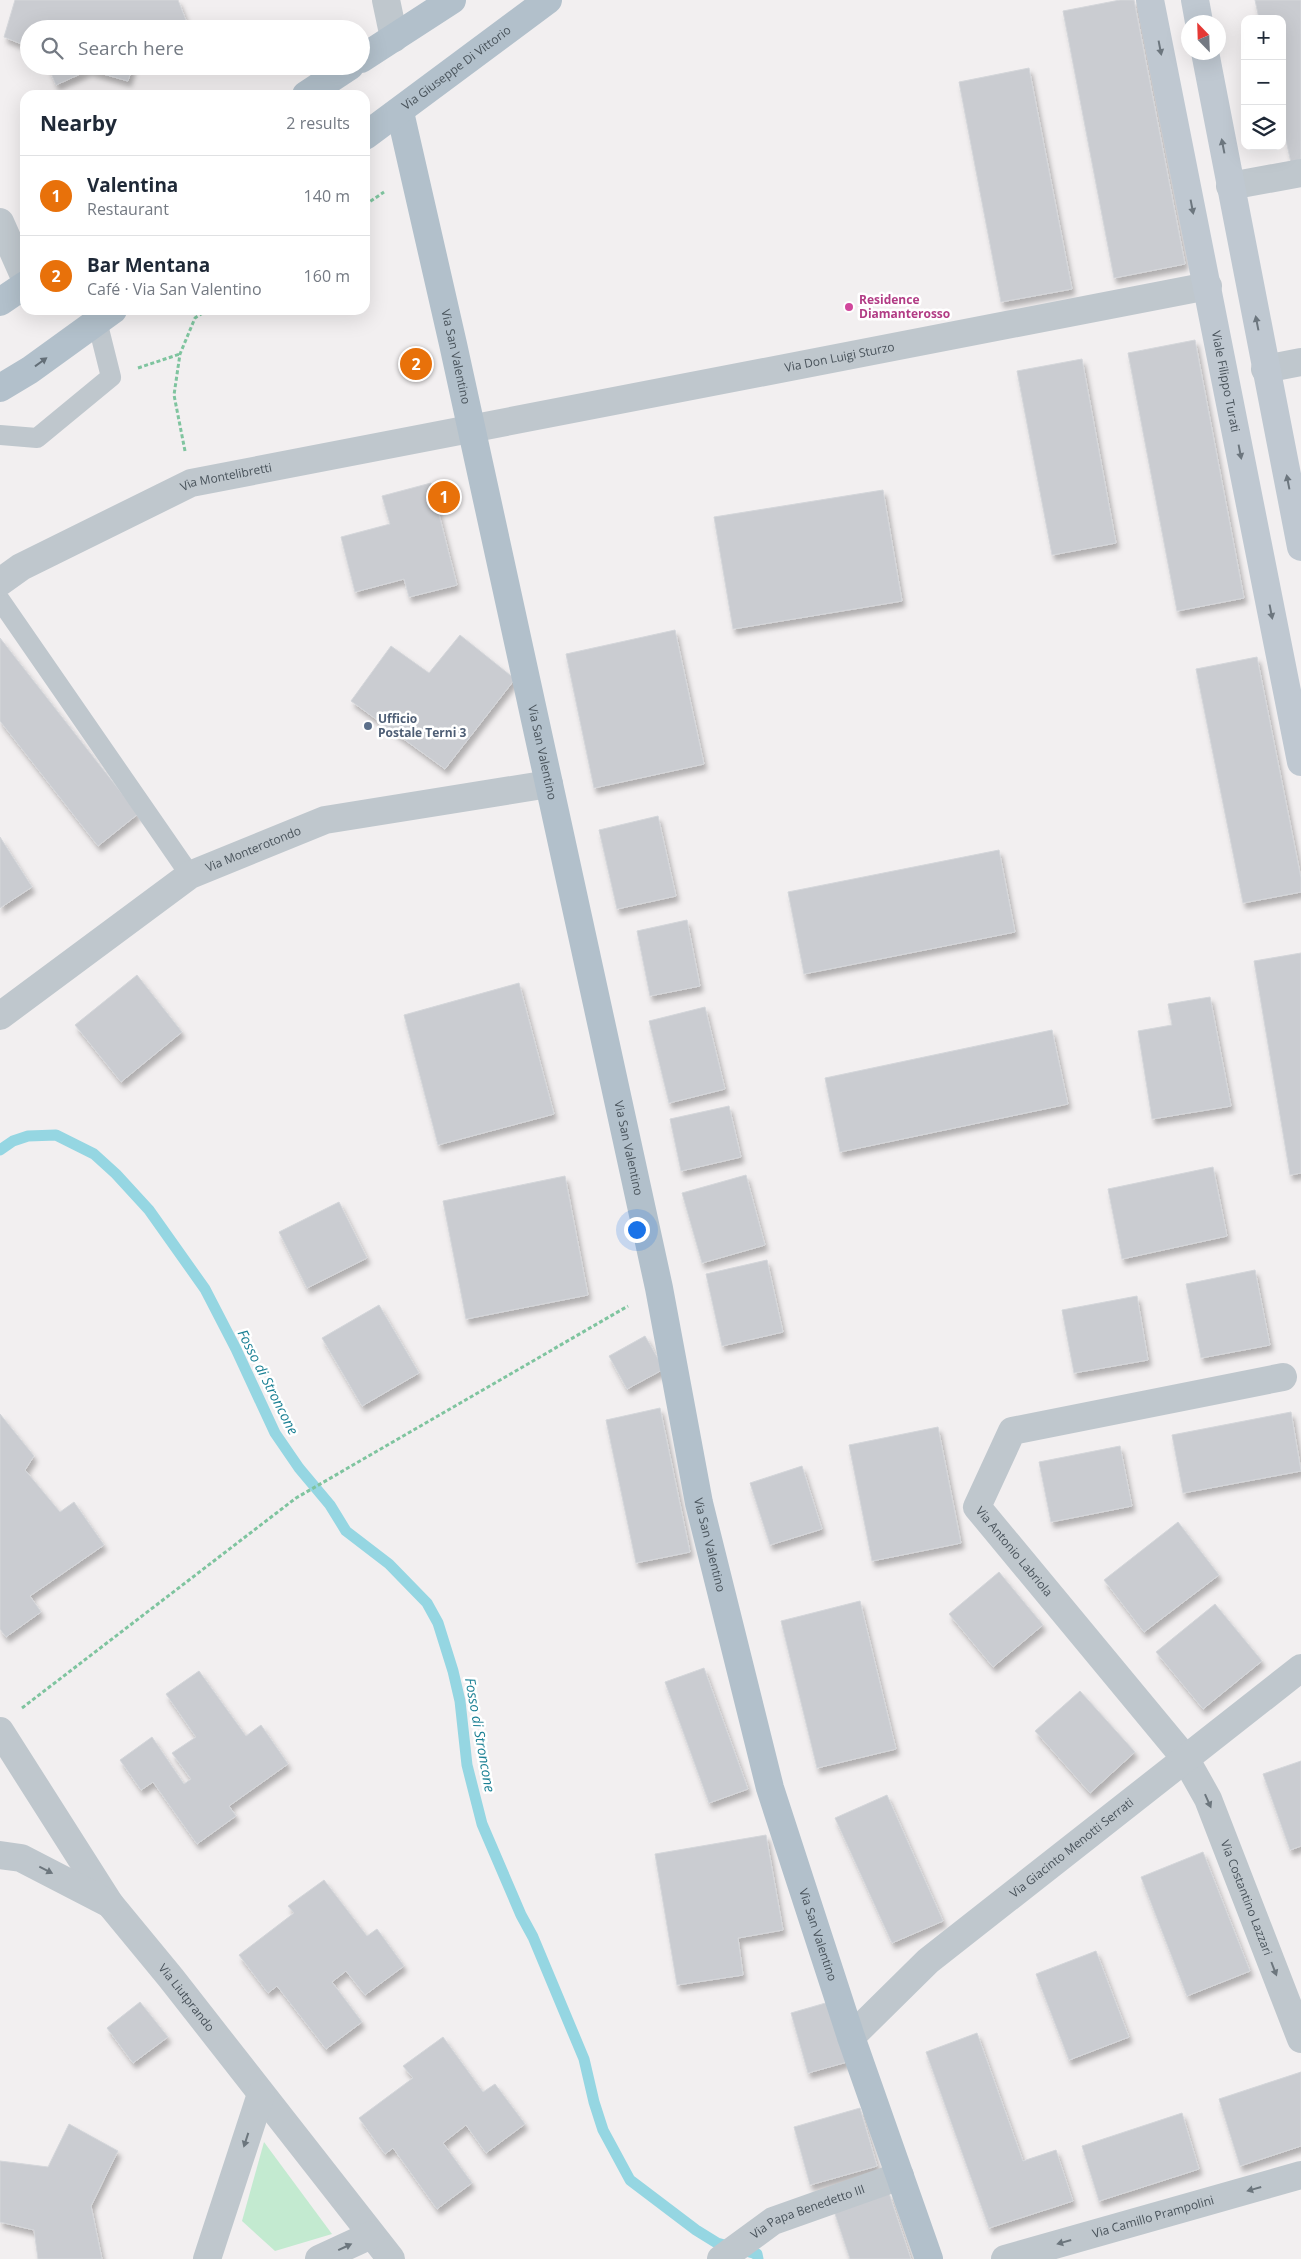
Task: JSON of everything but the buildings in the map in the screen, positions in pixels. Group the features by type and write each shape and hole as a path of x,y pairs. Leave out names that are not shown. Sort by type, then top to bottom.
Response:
{"main road":[{"path":"370,53 452,0"},
{"name":"Via Giuseppe Di Vittorio","path":"370,133 548,0"},
{"path":"314,90 336,75"},
{"name":"Via San Valentino","path":"400,112 472,428 659,1288 699,1503 770,1788 851,2038 929,2259"},
{"path":"0,302 20,288"},
{"path":"0,388 30,370 101,315"}],"street":[{"path":"386,0 394,38"},
{"name":"Viale Filippo Turati","path":"1150,0 1301,762"},
{"path":"1195,0 1198,15"},
{"path":"1206,60 1301,547"},
{"path":"1230,186 1301,173"},
{"path":"0,222 20,267"},
{"name":"Via Don Luigi Sturzo","path":"472,428 1208,286"},
{"path":"1265,369 1301,362"},
{"name":"Via Montelibretti","path":"0,582 21,567 191,483 472,428"},
{"name":"Via Monterotondo","path":"0,1016 190,875 324,820 549,784"},
{"name":"Via Antonio Labriola","path":"1185,1758 977,1507 1012,1431 1283,1376"},
{"name":"Via Giacinto Menotti Serrati","path":"851,2038 928,1961 1301,1668"},
{"name":"Via Liutprando","path":"8,1722 110,1904 391,2259"},
{"name":"Via Costantino Lazzari","path":"1185,1758 1208,1799 1301,2039"},
{"name":"Via Liutprando","path":"0,1855 21,1858 110,1904"},
{"path":"207,2259 261,2094"},
{"name":"Via Camillo Prampolini","path":"1005,2259 1301,2175"},
{"name":"Via Papa Benedetto III","path":"721,2259 774,2221 900,2176"},
{"path":"319,2259 371,2235"}],"lane":[{"path":"0,435 37,438 110,377 102,315"},
{"path":"0,600 190,875"}],"path":[{"path":"184,444 174,395 180,354 195,318 200,315"},
{"path":"110,377 180,354"},
{"path":"8,1722 296,1498 659,1288"}],"green space":[{"path":"264,2142 332,2234 275,2251 242,2221"}],"waterway":[{"name":"Fosso di Stroncone","path":"0,1150 13,1141 28,1136 56,1135 94,1154 116,1174 149,1210 205,1289 236,1349 275,1433 299,1468 330,1505 346,1531 389,1564 427,1603 438,1623 453,1671 460,1701 467,1765 482,1824 521,1915 533,1937 584,2059 603,2130 630,2180 696,2230 717,2243 757,2254 758,2259"}],"place":[{"name":"Residence Diamanterosso","path":"849,307"},
{"name":"Bar Mentana","path":"416,364"},
{"name":"Valentina","path":"444,497"},
{"name":"Ufficio Postale Terni 3","path":"368,726"}]}
